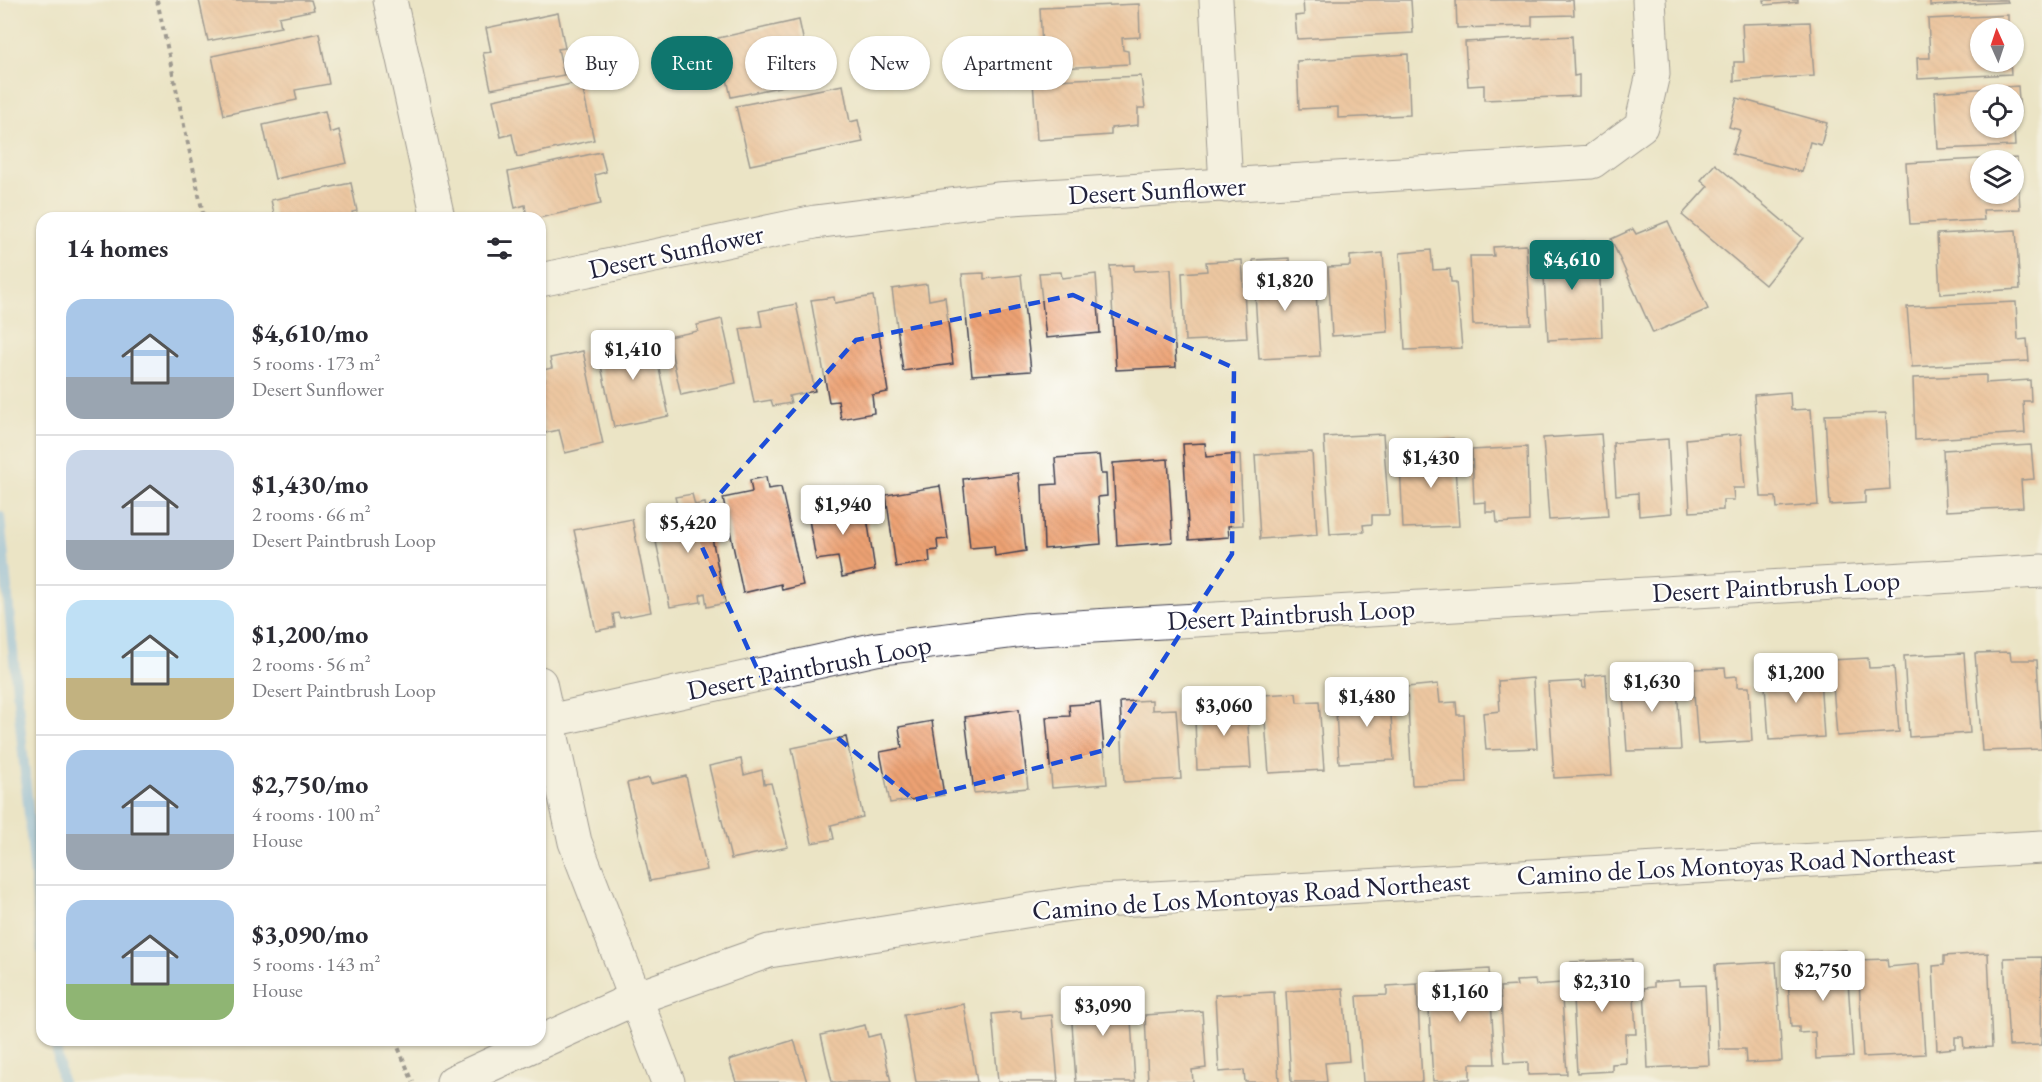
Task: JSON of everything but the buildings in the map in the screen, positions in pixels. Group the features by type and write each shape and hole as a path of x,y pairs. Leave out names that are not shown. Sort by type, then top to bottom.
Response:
{"street":[{"path":"390,0 437,212"},
{"path":"1216,0 1226,186"},
{"name":"Desert Sunflower","path":"546,279 814,222 997,199 1592,162 1641,126 1653,74 1650,0"},
{"name":"Desert Paintbrush Loop","path":"548,721 876,649 1024,630 2042,571"},
{"path":"546,712 575,842 668,1082"},
{"name":"Camino de Los Montoyas Road Northeast","path":"546,1039 636,998 769,951 1083,902 2042,847"},
{"name":"Camino de Los Montoyas Road Northeast","path":"453,1082 531,1046"}],"path":[{"path":"158,0 203,212"},
{"path":"398,1046 413,1082"}],"highlighted area":[{"path":"1073,295 1234,368 1232,554 1105,750 914,800 760,675 692,525 856,340"}],"waterway":[{"path":"0,516 36,888"},
{"path":"56,1046 62,1082"}]}
